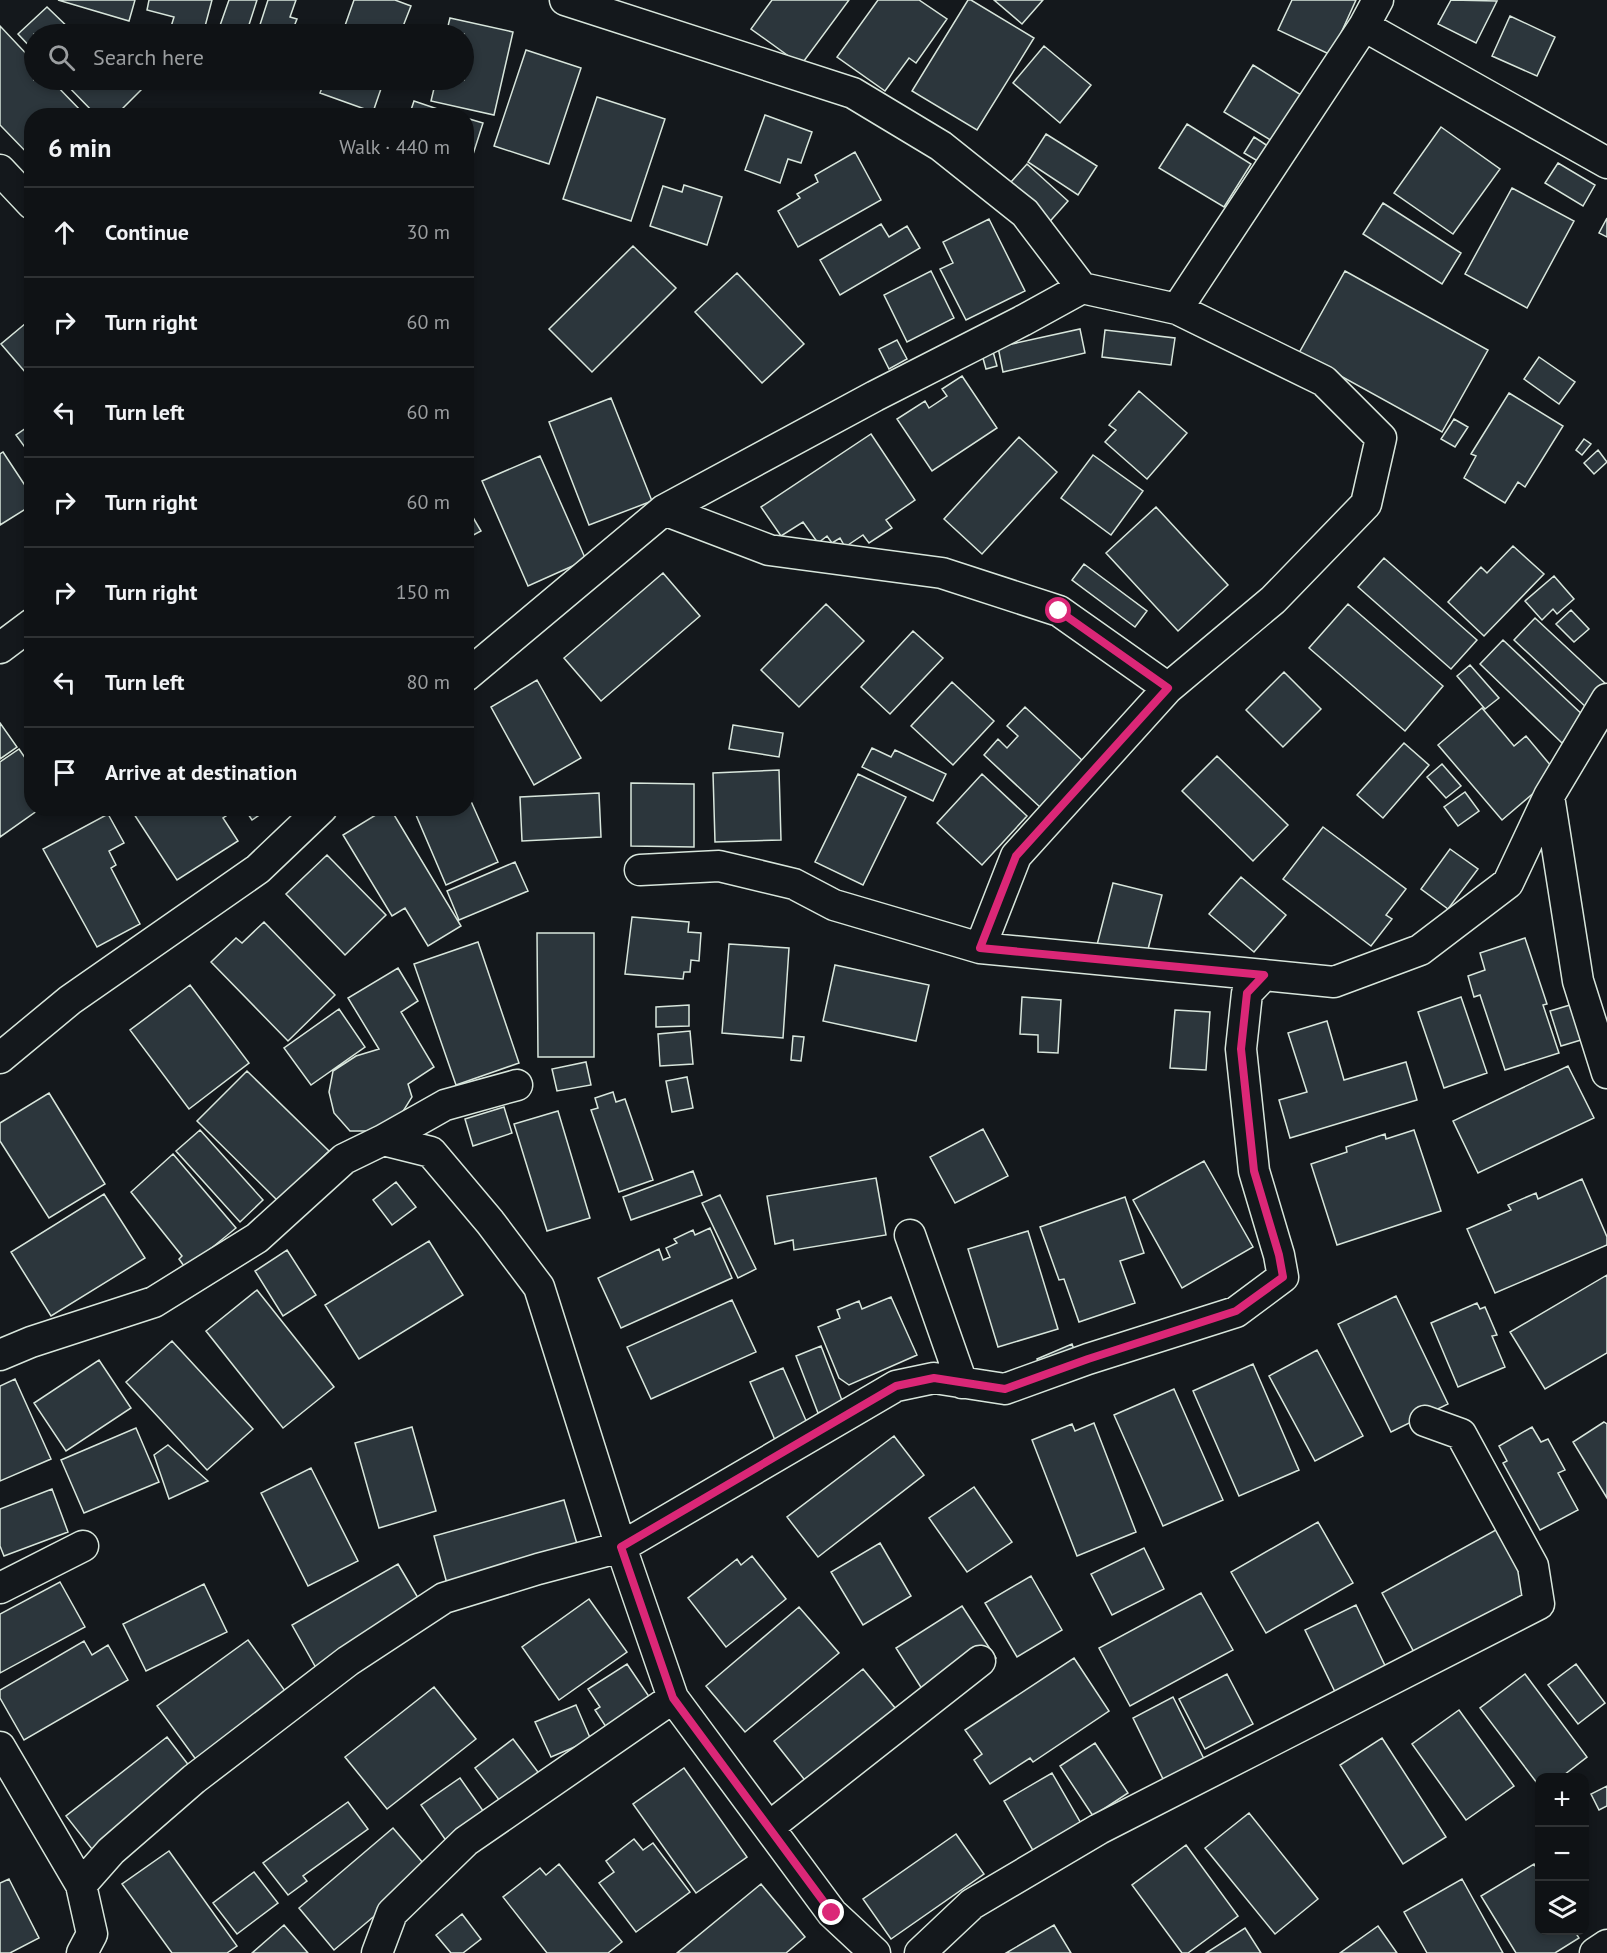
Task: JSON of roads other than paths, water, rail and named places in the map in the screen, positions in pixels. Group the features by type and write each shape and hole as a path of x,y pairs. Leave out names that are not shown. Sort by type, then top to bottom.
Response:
{"street":[{"path":"565,0 854,93 941,146 1025,213 1082,288 1177,309 1324,381 1381,438 1366,504 1274,600 1168,688 1016,856 980,948"},
{"path":"1177,309 1371,13 1607,163"},
{"path":"0,170 24,196"},
{"path":"474,669 664,510 1082,288"},
{"path":"664,510 769,550 942,573 1059,611 1168,688"},
{"path":"0,648 24,630"},
{"path":"640,870 719,866 794,884 834,905 980,948 1334,981 1420,950 1508,884 1549,796 1607,699"},
{"path":"1549,796 1578,981 1607,1073"},
{"path":"0,1058 70,1000 258,869 314,816"},
{"path":"81,1885 111,1851 194,1779 348,1661 444,1598 538,1569 621,1547 896,1386 934,1378 1005,1389 1088,1359 1236,1311 1283,1277 1279,1255 1254,1171 1241,1049 1247,993 1264,975"},
{"path":"0,1355 31,1342 154,1302 257,1238 344,1159 445,1105 517,1084"},
{"path":"383,1140 431,1152 490,1222 539,1287 621,1547 673,1698 832,1913 875,1953"},
{"path":"910,1235 962,1383"},
{"path":"920,1953 972,1904 1099,1829 1539,1604 1533,1566 1461,1434 1425,1421"},
{"path":"0,1588 83,1546"},
{"path":"769,1827 980,1661"},
{"path":"377,1953 392,1914 466,1841 673,1698"},
{"path":"0,1747 81,1885 92,1934 82,1953"},
{"path":"1595,1953 1607,1945"}]}
